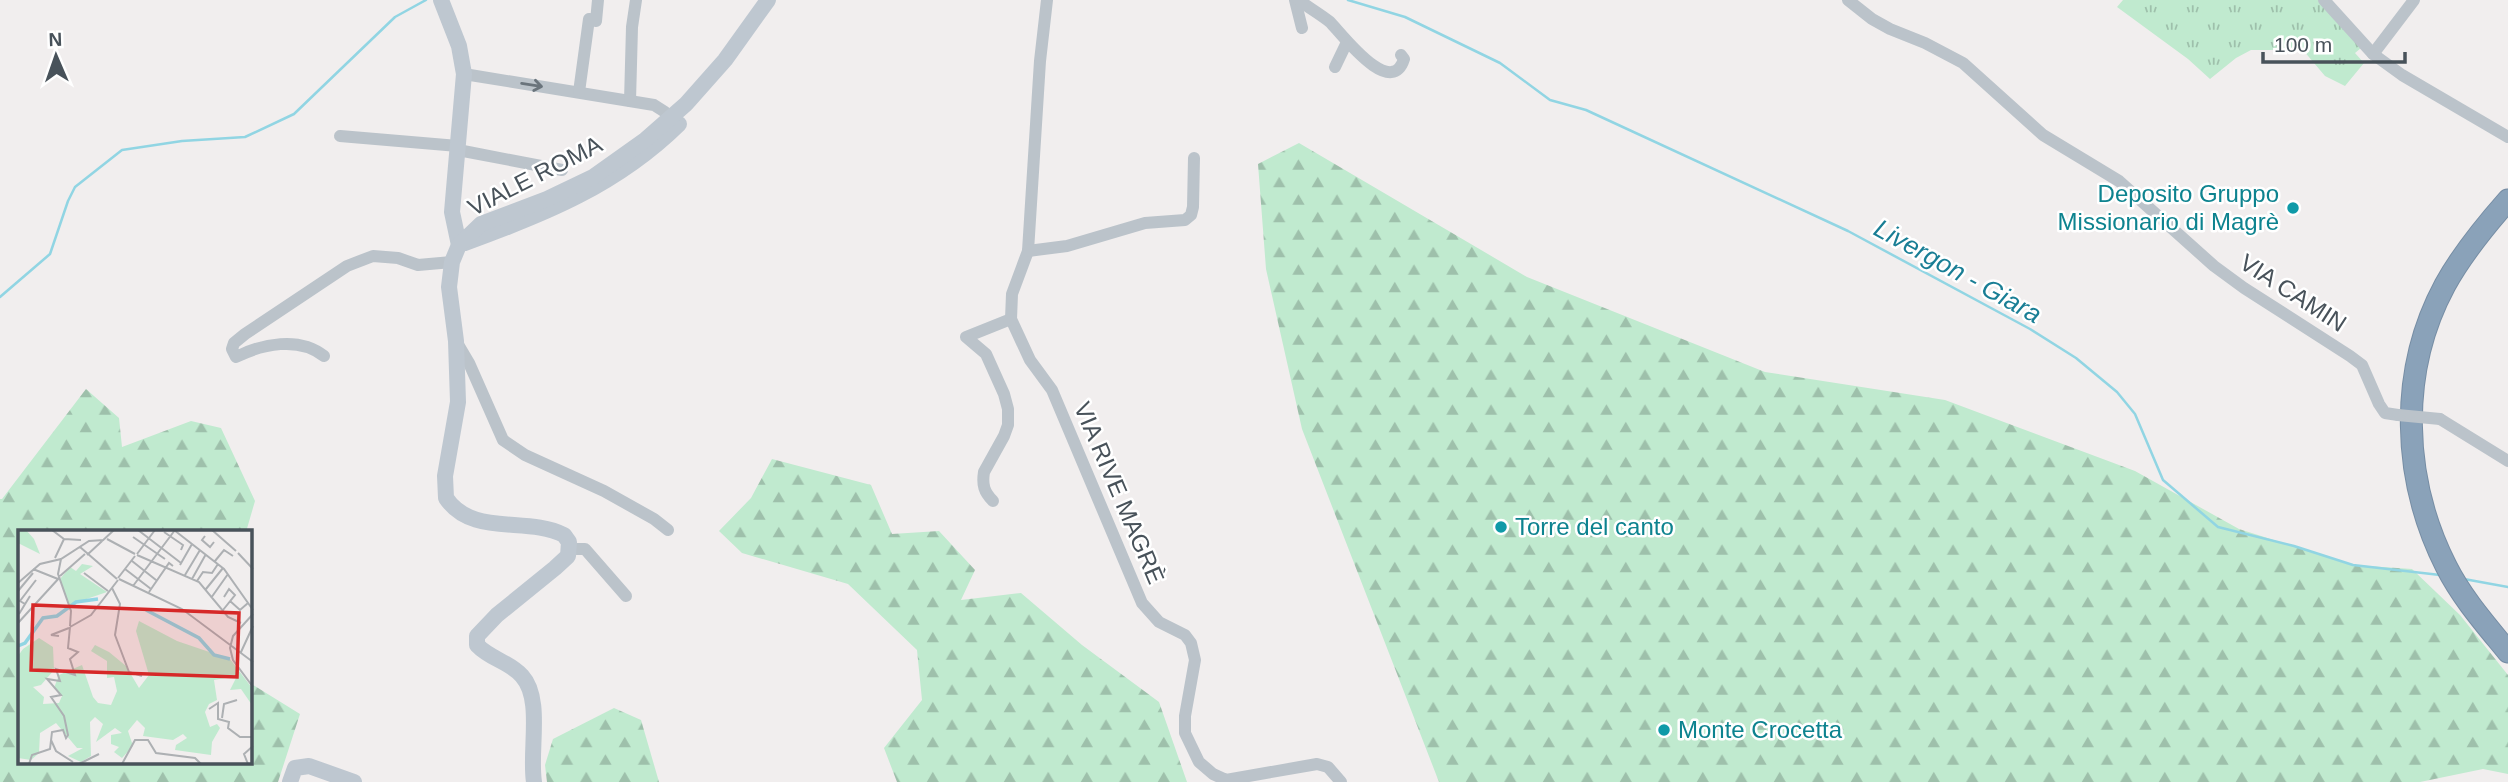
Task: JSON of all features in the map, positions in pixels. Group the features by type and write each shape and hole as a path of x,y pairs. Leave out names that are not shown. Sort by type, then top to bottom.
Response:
{"highway":[{"path":"2508,200 2466,252 2445,285 2426,331 2412,395 2414,464 2422,503 2451,575 2508,652"}],"main road":[{"name":"VIALE ROMA","path":"460,245 481,224 547,199 593,177 645,140 686,104 725,60 768,0"},
{"name":"VIALE ROMA","path":"460,245 532,219 597,188 639,160 677,127 708,94 739,57 778,0"},
{"path":"443,5 459,46 464,74 452,212 460,245 452,262 449,287 456,341 458,402 445,476 446,498 462,515 476,521 551,528 564,535 570,549 568,556 497,615 477,636 477,645 516,670 524,677 531,690 534,701 534,782"},
{"path":"290,782 295,768 309,766 354,782"}],"street":[{"path":"579,92 589,19 596,21 598,0"},
{"path":"630,101 632,26 636,0"},
{"path":"993,501 986,494 984,472 1008,425 1007,409 1004,394 986,354 967,337 1011,319 1012,294 1028,251 1039,75 1047,0"},
{"path":"1297,0 1302,28"},
{"path":"1297,0 1331,23 1367,62 1386,71 1400,67 1404,59 1401,55"},
{"name":"VIA CAMIN","path":"1848,0 1890,29 1963,63 2043,135 2119,181 2214,265 2362,365 2385,413 2440,419 2508,461"},
{"path":"2324,0 2373,54 2402,75 2508,137"},
{"path":"2373,54 2414,0"},
{"path":"1335,67 1347,42"},
{"path":"464,74 658,107 666,112 669,119"},
{"path":"340,136 458,148 562,170"},
{"path":"1028,251 1067,246 1145,223 1185,220 1194,207 1194,158"},
{"path":"324,356 307,346 291,344 260,347 236,357 232,349 234,343 262,323 347,266 362,259 386,256 418,265 452,262"},
{"name":"VIA RIVE MAGRÈ","path":"1011,319 1030,360 1052,390 1142,603 1159,622 1185,635 1195,652 1185,733 1199,762 1213,774 1226,779 1317,764 1328,767 1341,782"},
{"path":"456,341 469,363 503,440 525,455 634,508 668,530"},
{"path":"570,549 586,549 626,596"}],"green space":[{"path":"2123,0 2320,0 2361,48 2355,53 2364,63 2345,86 2325,76 2303,50 2251,50 2236,58 2210,79 2188,59 2117,7"},
{"path":"1299,143 1527,277 1765,372 1945,400 2135,471 2239,529 2353,565 2412,569 2460,615 2508,675 2508,774 2483,769 2420,782 1439,782 1302,429 1266,269 1258,164"},
{"path":"86,389 119,418 122,447 191,421 221,428 255,501 247,530 18,530 18,764 252,764 252,684 300,714 278,782 0,782 2,499"},
{"path":"772,459 871,485 892,534 939,531 975,570 961,600 1021,593 1082,645 1159,702 1187,782 897,782 884,748 922,700 917,650 848,584 742,553 719,531 751,498"},
{"path":"614,708 641,720 659,782 547,782 545,765 553,739"}],"waterway":[{"name":"Livergon - Giara","path":"0,297 50,254 75,187 122,150 182,141 245,137 294,114 395,17 426,0"},
{"name":"Livergon - Giara","path":"1348,0 1405,17 1500,63 1550,100 1586,110 1848,231 2030,329 2076,358 2117,392 2135,414 2163,480 2218,527 2294,546 2353,565 2440,575"},
{"name":"Livergon - Giara","path":"2464,579 2508,587"}],"place":[{"name":"Deposito Gruppo Missionario di Magrè","path":"2293,208"},
{"name":"Torre del canto","path":"1501,527"},
{"name":"Monte Crocetta","path":"1664,730"}]}
